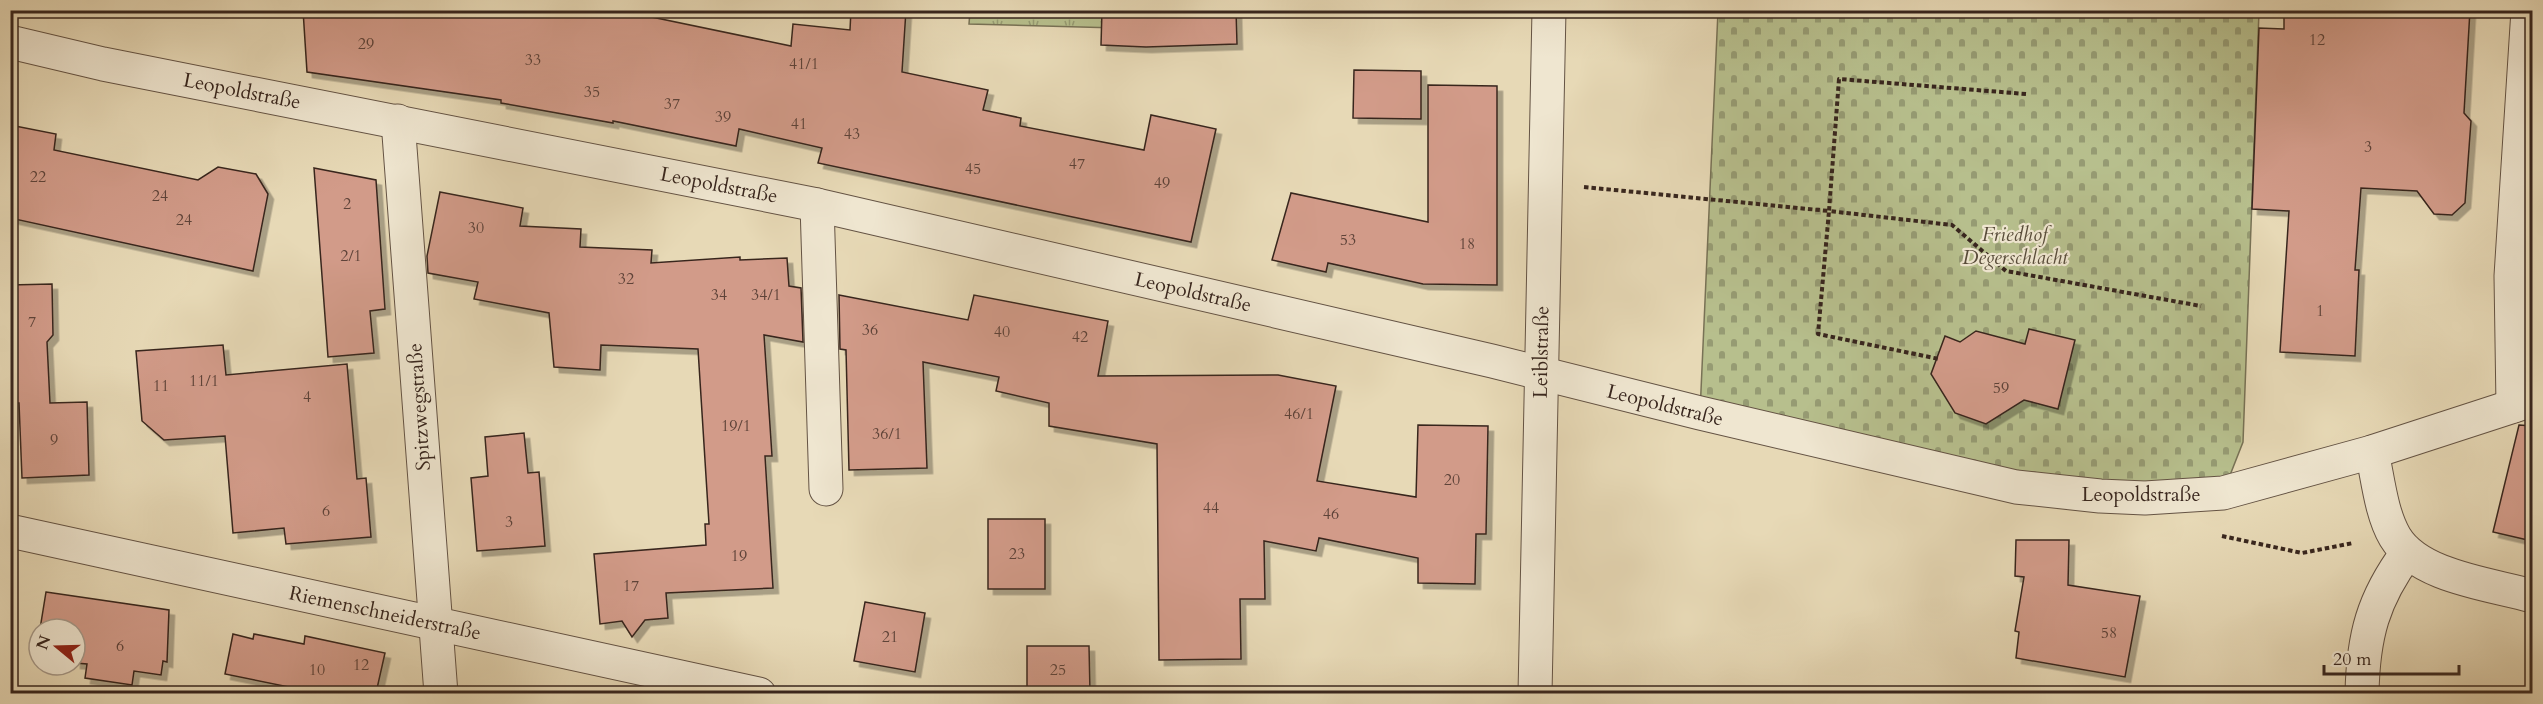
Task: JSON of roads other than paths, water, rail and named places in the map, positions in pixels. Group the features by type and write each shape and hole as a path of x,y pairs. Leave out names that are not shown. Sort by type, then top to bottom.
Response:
{"street":[{"name":"Leiblstraße","path":"1535,693 1540,375 1550,10"},
{"path":"2523,403 2511,276 2528,10"},
{"name":"Leopoldstraße","path":"10,42 102,64 816,205 1492,361 1540,375 2016,487 2100,496 2184,497 2233,490 2372,452 2523,403"},
{"name":"Spitzwegstraße","path":"398,121 441,693"},
{"path":"816,205 826,489"},
{"path":"2372,452 2387,516 2400,544 2432,570 2532,596"},
{"name":"Riemenschneiderstraße","path":"10,531 759,693"},
{"path":"2362,693 2366,637 2375,605 2400,544"}],"park label":[{"name":"Friedhof Degerschlacht","path":"2015,246"}]}
